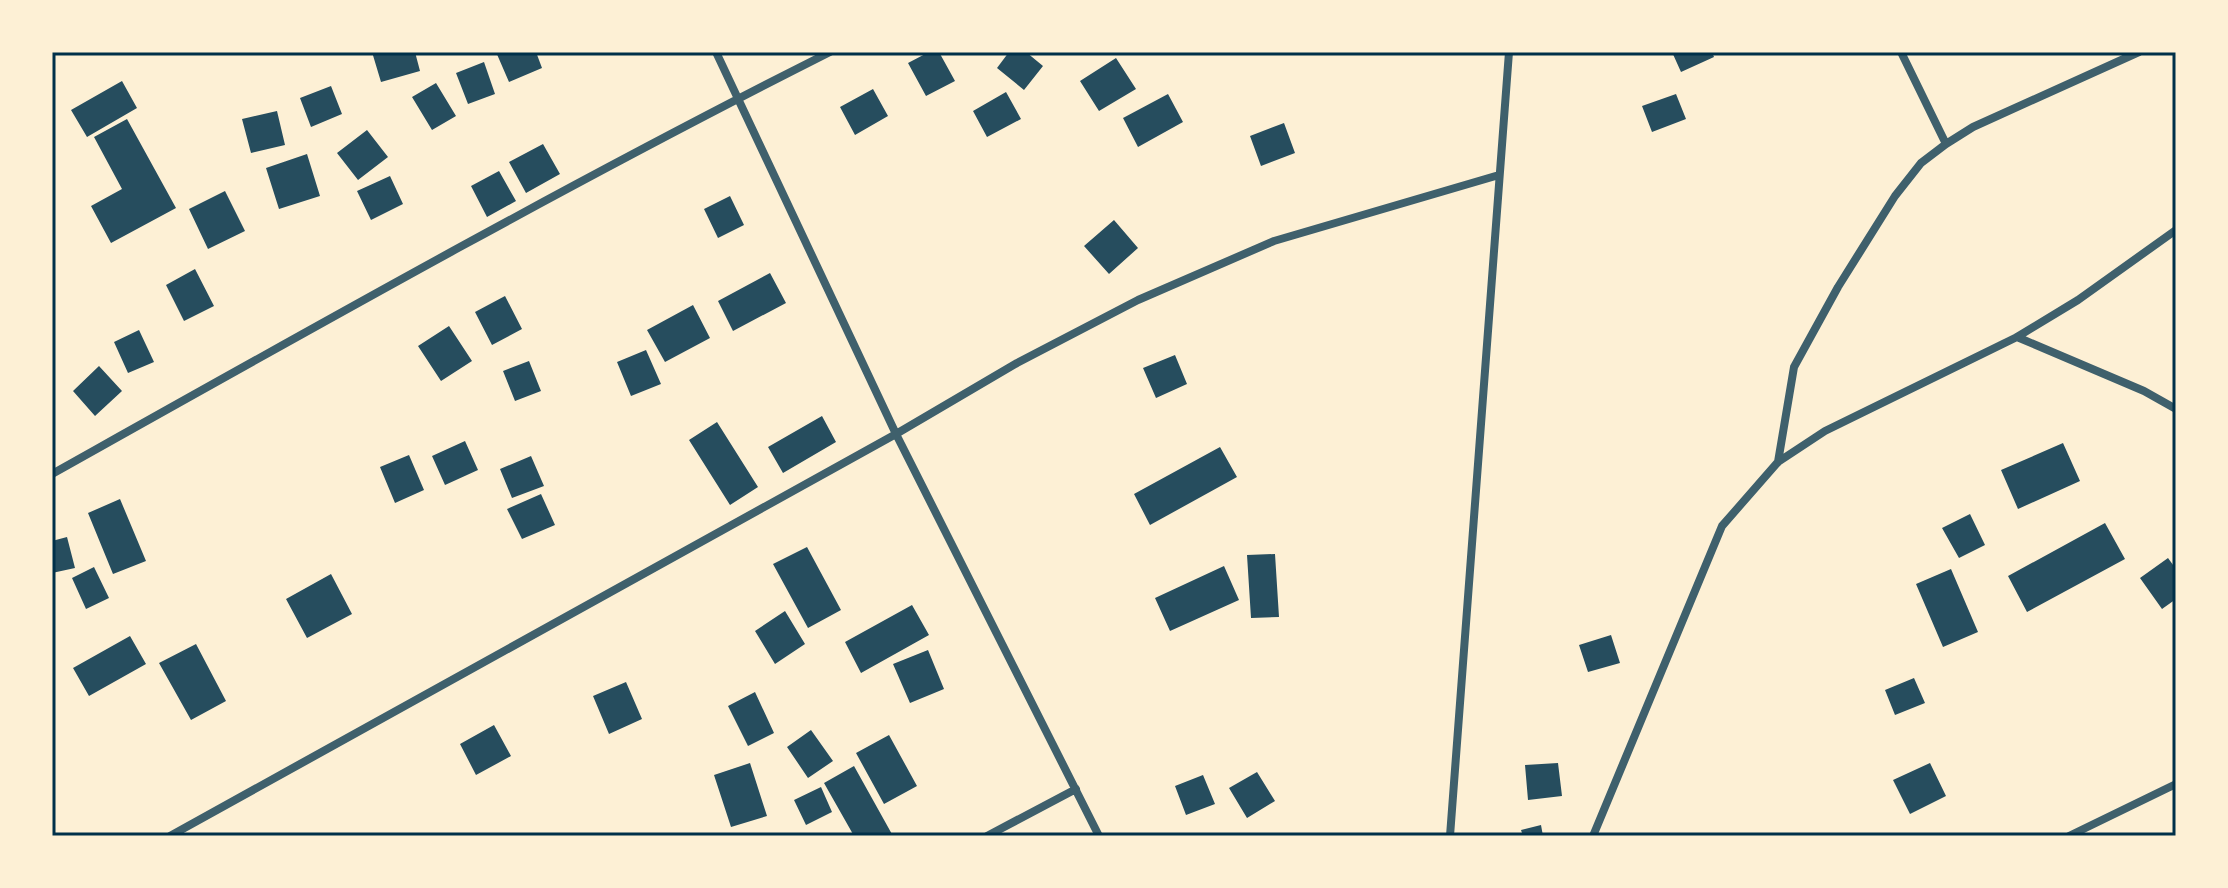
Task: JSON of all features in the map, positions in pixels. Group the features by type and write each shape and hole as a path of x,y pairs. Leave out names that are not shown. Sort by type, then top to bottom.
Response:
{"street":[{"path":"716,52 896,434 1099,836"},
{"path":"52,474 252,362 737,99 830,52"},
{"path":"1450,836 1509,52"},
{"path":"1901,52 1946,144"},
{"path":"1778,462 1794,367 1838,287 1895,196 1921,163 1973,127 2139,52"},
{"path":"170,836 896,434 1017,363 1138,300 1260,247 1499,175"},
{"path":"1593,836 1722,526 1778,462 1825,431 2017,337 2078,300 2176,230"},
{"path":"2017,337 2144,391 2176,409"},
{"path":"2069,836 2176,784"},
{"path":"987,836 1076,789"}],"building":[{"path":"372,52 415,52 420,71 381,82"},
{"path":"496,52 536,52 542,68 509,82"},
{"path":"929,52 939,52 955,81 926,96 908,63"},
{"path":"1009,52 1026,52 1043,66 1024,90 997,68"},
{"path":"1672,52 1712,52 1714,57 1681,72"},
{"path":"1116,58 1136,89 1099,111 1080,81"},
{"path":"484,62 495,94 468,104 456,73"},
{"path":"122,81 137,108 87,137 71,110"},
{"path":"436,83 456,116 432,130 412,97"},
{"path":"331,86 342,114 311,127 300,98"},
{"path":"873,89 888,116 855,135 840,107"},
{"path":"1006,92 1021,119 987,137 973,111"},
{"path":"1168,94 1183,122 1138,147 1123,118"},
{"path":"1676,94 1686,119 1652,132 1642,106"},
{"path":"277,111 285,145 251,153 242,119"},
{"path":"127,119 176,208 111,243 91,206 122,189 94,137"},
{"path":"1284,123 1295,153 1261,166 1250,136"},
{"path":"367,130 388,157 358,180 337,153"},
{"path":"543,144 560,174 526,193 509,162"},
{"path":"307,154 320,196 279,209 266,168"},
{"path":"499,171 516,201 487,217 471,186"},
{"path":"390,176 403,204 371,220 357,191"},
{"path":"225,191 245,231 208,249 189,209"},
{"path":"730,196 744,225 718,238 704,209"},
{"path":"1114,220 1138,248 1109,274 1084,246"},
{"path":"195,269 214,306 184,321 166,285"},
{"path":"770,273 786,303 733,331 718,301"},
{"path":"505,296 522,329 492,345 475,312"},
{"path":"693,305 710,338 665,362 647,330"},
{"path":"449,326 472,361 441,381 418,346"},
{"path":"139,330 154,362 128,373 114,342"},
{"path":"646,350 661,384 631,396 617,362"},
{"path":"1175,355 1187,384 1156,398 1143,368"},
{"path":"529,361 541,391 515,401 503,371"},
{"path":"99,366 122,391 95,416 73,391"},
{"path":"822,416 836,442 783,473 768,447"},
{"path":"717,422 758,487 730,505 689,440"},
{"path":"465,441 478,470 445,485 432,456"},
{"path":"2063,443 2080,481 2018,509 2001,470"},
{"path":"1220,447 1237,477 1150,525 1134,494"},
{"path":"409,455 424,490 395,503 380,467"},
{"path":"531,456 544,486 512,498 500,469"},
{"path":"541,494 555,525 522,539 507,509"},
{"path":"120,499 146,561 113,574 88,513"},
{"path":"1970,514 1985,545 1959,558 1942,528"},
{"path":"2105,523 2125,559 2027,612 2008,576"},
{"path":"67,537 75,568 52,573 52,541"},
{"path":"807,547 841,610 808,628 773,564"},
{"path":"1275,554 1279,617 1251,618 1247,555"},
{"path":"2168,558 2176,569 2176,599 2162,609 2140,578"},
{"path":"1224,566 1239,600 1170,631 1155,598"},
{"path":"94,567 109,598 86,609 72,578"},
{"path":"1951,569 1978,632 1943,647 1916,584"},
{"path":"331,574 352,614 307,638 286,599"},
{"path":"912,605 929,635 861,673 845,642"},
{"path":"785,611 805,644 775,664 755,631"},
{"path":"1611,635 1620,663 1588,672 1579,645"},
{"path":"130,636 146,664 89,696 73,668"},
{"path":"196,644 226,701 191,720 159,663"},
{"path":"928,650 944,689 910,703 893,664"},
{"path":"1914,678 1925,703 1895,715 1885,690"},
{"path":"626,682 642,719 609,734 593,696"},
{"path":"755,692 774,733 748,746 728,706"},
{"path":"494,725 511,756 476,775 460,744"},
{"path":"811,730 833,761 808,778 787,747"},
{"path":"889,735 917,786 884,804 856,753"},
{"path":"750,763 767,816 731,827 714,775"},
{"path":"1558,763 1562,796 1528,800 1525,765"},
{"path":"1930,763 1946,796 1910,814 1893,780"},
{"path":"854,766 893,836 854,836 824,783"},
{"path":"1257,772 1275,801 1247,818 1229,788"},
{"path":"1203,775 1215,804 1186,815 1175,786"},
{"path":"821,787 832,812 806,825 794,800"},
{"path":"1541,825 1543,836 1523,836 1521,830"}]}
